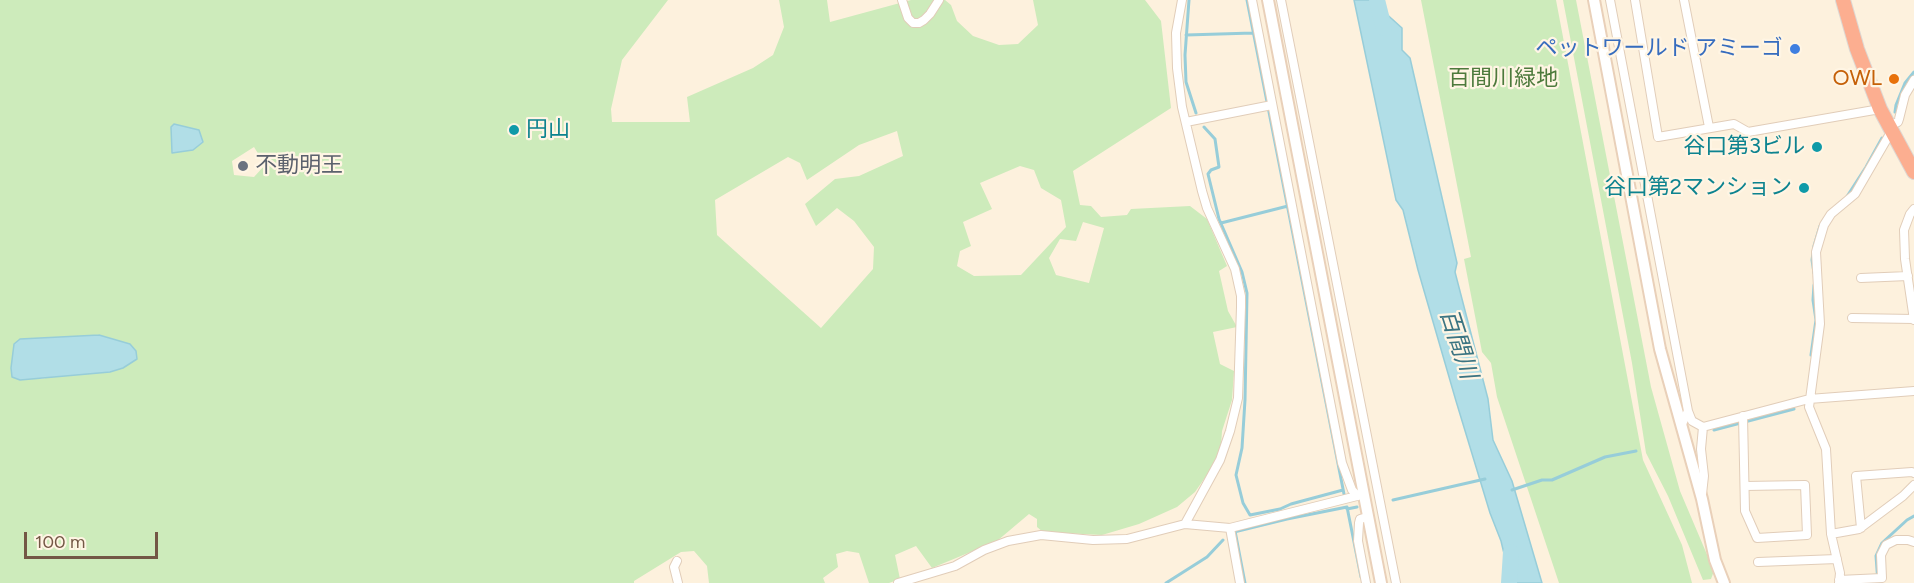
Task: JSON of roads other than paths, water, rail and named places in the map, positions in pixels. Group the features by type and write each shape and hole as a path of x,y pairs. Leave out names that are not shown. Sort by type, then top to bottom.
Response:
{"highway":[{"path":"1843,0 1857,50 1880,109 1914,172"}],"street":[{"path":"902,0 908,18 913,23 924,20 939,0"},
{"path":"1182,0 1176,33 1179,88 1207,208 1234,269 1241,296 1238,398 1230,431 1220,460 1185,524"},
{"path":"1252,0 1269,106 1342,463 1352,490 1360,495"},
{"path":"1268,0 1341,376 1360,495 1381,583"},
{"path":"1281,0 1396,583"},
{"path":"1594,0 1660,349 1702,500 1714,561 1722,582"},
{"path":"1610,0 1688,411 1692,421 1703,427 1743,421 1809,399 1914,391"},
{"path":"1635,0 1658,137 1734,124 1748,132 1880,109"},
{"path":"1684,0 1708,127"},
{"path":"1914,80 1912,87 1905,95 1898,122 1890,129 1855,194 1831,214 1820,236 1816,252 1820,324 1809,399 1809,407 1826,449 1831,534 1839,581 1882,578 1881,555 1886,545 1896,540 1914,542"},
{"path":"1186,122 1269,106"},
{"path":"1852,318 1914,320 1904,230 1914,209"},
{"path":"1861,278 1908,276"},
{"path":"1682,424 1688,411"},
{"path":"1743,421 1745,511 1756,538 1807,535 1806,484 1745,486"},
{"path":"1702,500 1703,427"},
{"path":"1861,528 1856,476 1914,473"},
{"path":"1831,534 1861,528 1914,485"},
{"path":"898,583 955,566 984,550 1008,541 1041,535 1094,540 1126,539 1185,524 1230,528 1360,495"},
{"path":"1366,583 1358,541 1360,519 1367,517"},
{"path":"1230,528 1240,583"},
{"path":"1758,562 1837,559"},
{"path":"677,561 674,567 678,583"}],"water":[{"path":"1354,0 1371,0 1402,28 1402,50 1410,58 1457,263 1455,272 1488,399 1493,440 1512,481 1542,583 1509,583 1501,541 1490,513 1456,401 1403,210 1396,200"},
{"path":"174,124 199,130 203,142 193,150 172,153 171,127"},
{"path":"99,335 130,344 136,351 137,359 123,368 110,372 20,380 12,377 14,344 20,339"}],"waterway":[{"path":"1189,0 1185,55 1186,82 1196,113"},
{"path":"1247,0 1344,494"},
{"name":"百間川","path":"1377,0 1384,28"},
{"path":"1186,35 1253,33"},
{"path":"1895,112 1905,83 1914,72"},
{"path":"1204,127 1215,139 1219,167 1208,174 1219,219 1242,272 1247,293 1245,400 1242,448 1236,475 1243,503 1250,515 1280,509 1343,490"},
{"path":"1846,198 1882,138"},
{"path":"1221,223 1288,206"},
{"path":"1814,273 1812,260 1820,226"},
{"path":"1811,355 1816,320 1813,300 1814,285"},
{"path":"1714,430 1794,409"},
{"path":"1512,490 1542,480 1552,480 1605,457 1636,451"},
{"path":"1393,500 1485,479"},
{"path":"1347,507 1361,577"},
{"path":"1234,532 1347,507"},
{"path":"1347,509 1357,507"},
{"path":"1878,583 1876,556 1882,543 1914,516"},
{"path":"1235,531 1245,583"},
{"path":"1166,583 1207,557 1223,540"},
{"name":"百間川","path":"1509,583 1511,552"}],"place":[{"name":"ペットワールド アミーゴ","path":"1795,49"},
{"name":"OWL","path":"1894,79"},
{"name":"円山","path":"514,130"},
{"name":"谷口第3ビル","path":"1817,147"},
{"name":"不動明王","path":"243,166"},
{"name":"谷口第2マンション","path":"1804,188"}],"park label":[{"name":"百間川緑地","path":"1503,79"}]}
